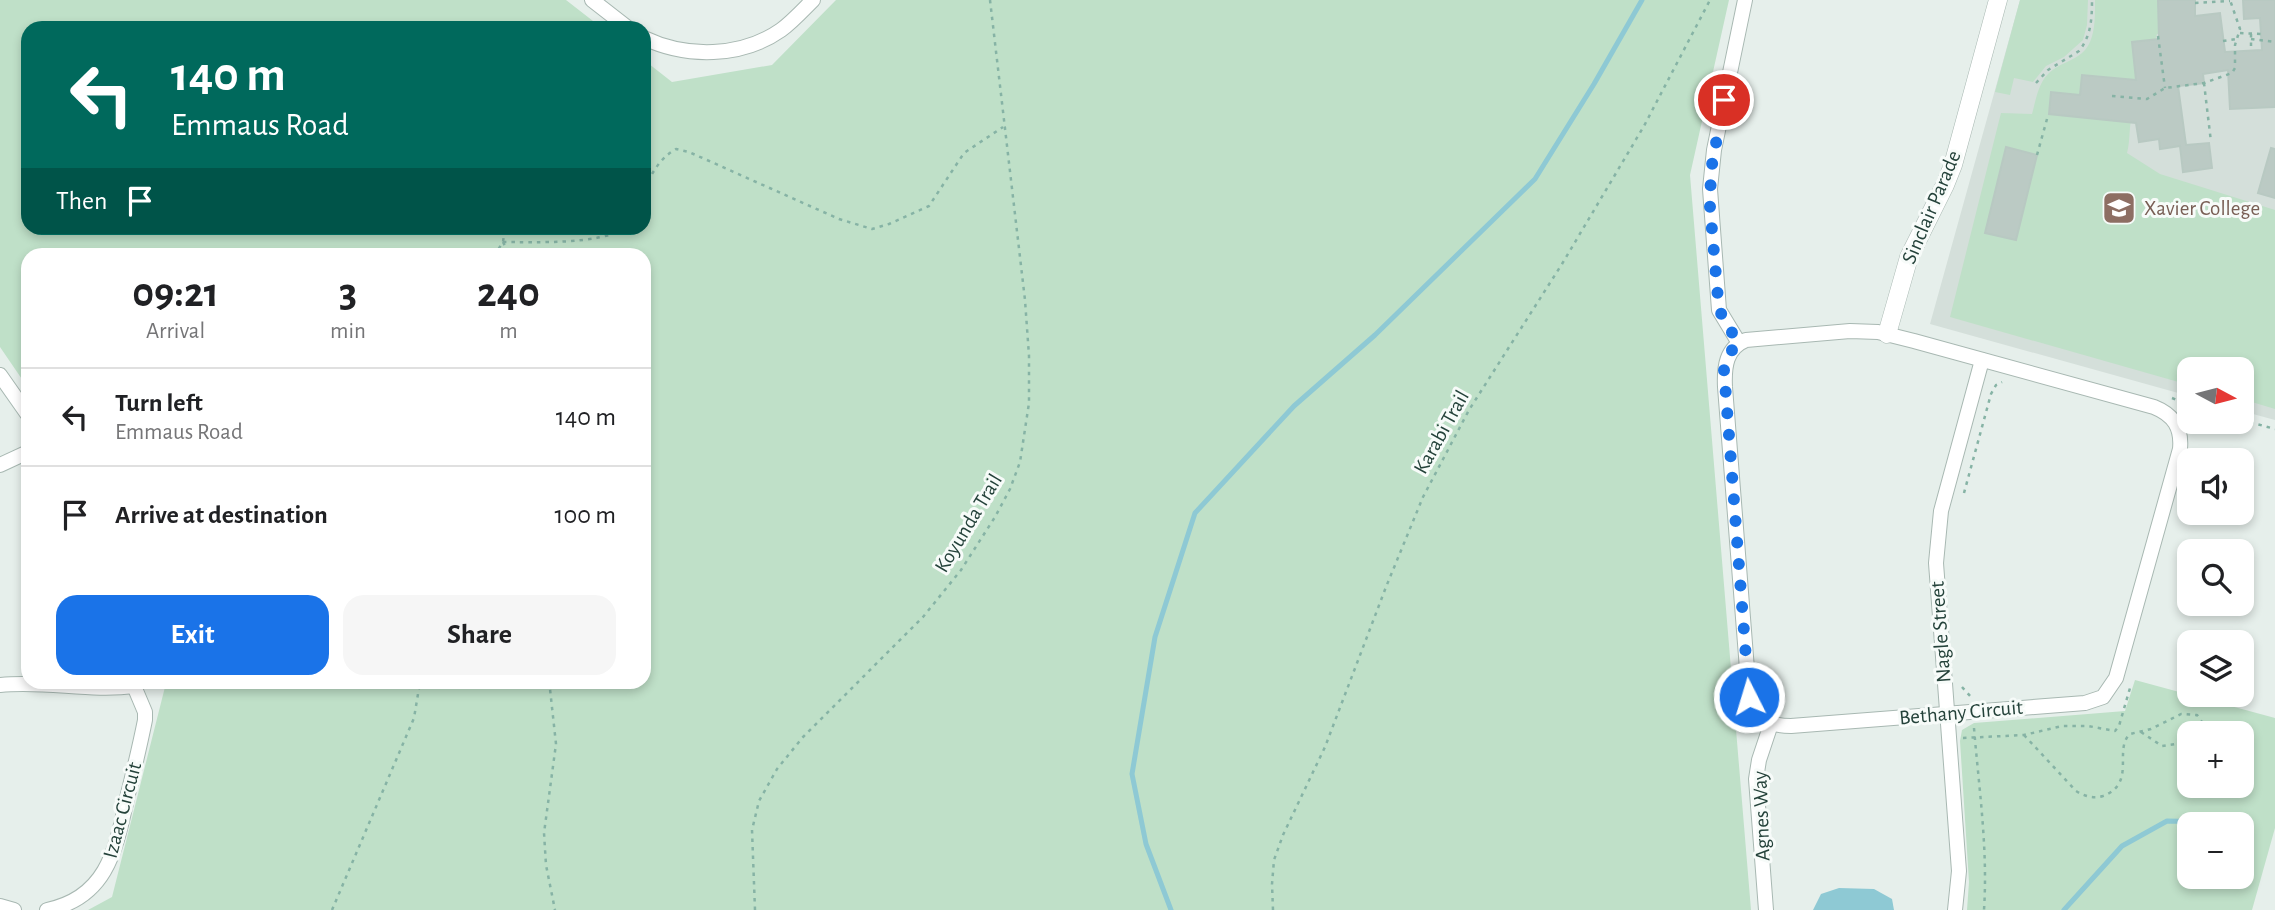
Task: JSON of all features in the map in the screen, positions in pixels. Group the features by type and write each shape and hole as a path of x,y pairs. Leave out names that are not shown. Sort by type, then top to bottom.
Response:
{"street":[{"path":"592,0 619,21"},
{"path":"651,41 674,50 692,52 737,48 780,30 813,0"},
{"path":"1745,0 1714,150 1710,189 1719,310 1738,343 1729,354 1724,370 1749,697 1755,711 1772,724"},
{"name":"Sinclair Parade","path":"1887,334 1909,257 1953,165 1998,0"},
{"name":"Bethany Circuit","path":"1738,343 1755,338 1829,332 1887,334 2162,410 2178,426 2180,449 2118,671 2108,691 2102,696 2085,703 1791,726 1772,724"},
{"name":"Nagle Street","path":"1955,910 1959,871 1936,584 1938,530 1982,360"},
{"path":"0,375 21,405"},
{"path":"0,465 21,455"},
{"path":"0,685 21,684"},
{"name":"Izaac Circuit","path":"47,910 69,903 88,891 111,861 145,720 138,689"},
{"name":"Agnes Way","path":"1766,910 1756,779 1759,760 1772,724"},
{"path":"0,906 13,910"}],"path":[{"name":"Koyunda Trail","path":"755,910 752,830 759,801 777,769 803,737 923,617 961,570 1000,508 1020,462 1029,403 1030,356 990,0"},
{"name":"Karabi Trail","path":"1273,910 1275,860 1283,835 1325,747 1423,497 1469,410 1562,264 1644,127 1710,0"},
{"path":"2036,83 2048,70 2083,47 2091,27 2092,0"},
{"path":"2112,96 2147,99 2165,88 2204,83 2226,75 2235,68 2236,39 2240,29 2230,0 2195,3"},
{"path":"2239,33 2261,34"},
{"path":"2251,34 2251,51"},
{"path":"2158,36 2165,88"},
{"path":"2223,41 2236,39"},
{"path":"2251,40 2275,43"},
{"path":"2204,83 2211,142"},
{"path":"2037,155 2048,119"},
{"path":"651,174 668,153 676,149 689,152 839,219 872,229 929,206 964,153 1003,127"},
{"path":"499,248 504,235"},
{"path":"503,242 583,239 603,235"},
{"path":"503,242 506,248"},
{"path":"1961,501 1991,394 1996,385 2004,382"},
{"path":"2167,397 2177,401"},
{"path":"2254,423 2275,429"},
{"path":"1961,683 1971,701"},
{"path":"1959,738 2024,735 2062,726 2088,726 2115,731 2118,729 2130,685"},
{"path":"332,910 414,718 419,689"},
{"path":"550,689 555,744 544,833 546,865 555,910"},
{"path":"2024,735 2076,791 2082,795 2097,797 2111,792 2119,783 2124,768 2127,737 2186,713 2197,715 2201,721"},
{"path":"1973,722 1983,820 1984,910"},
{"path":"2141,732 2162,746 2177,744"}],"shaded area":[{"name":"Xavier College","path":"2020,0 2275,0 2275,420 2254,414 2254,357 2177,357 2177,393 1930,324"}],"green space":[{"path":"0,0 566,0 593,21 21,21 21,235 651,235 651,66 672,82 772,65 836,0 1729,0 1690,175 1751,910 88,910 112,897 164,689 651,689 651,248 21,248 21,378 0,347"},
{"path":"2020,0 2088,0 2087,25 2083,40 2064,57 2046,66 2033,82 2014,78 2010,95 1995,92"},
{"name":"Xavier College","path":"2095,0 2162,0 2164,34 2157,34 2143,77 2131,120 2127,153 2160,174 2275,210 2275,409 2254,403 2254,357 2177,357 2177,382 1950,317 2001,113 2032,114 2045,77 2087,48 2094,28"},
{"path":"2135,680 2177,691 2177,707 2234,707 2275,718 2275,828 2252,910 1967,910 1969,882 1960,741 1962,730 1974,723 2125,711"}],"water":[{"path":"1839,888 1874,889 1892,899 1894,910 1813,910 1821,894"}],"building":[{"path":"2158,0 2195,0 2195,16 2220,13 2225,52 2262,50 2260,18 2244,19 2243,0 2275,0 2275,107 2230,109 2228,70 2203,74 2204,83 2178,86 2186,145 2209,143 2212,168 2183,172 2180,146 2160,149 2159,139 2139,142 2136,123 2049,114 2051,92 2080,95 2082,75 2136,80 2132,42 2159,39"},
{"path":"2006,147 2037,155 2016,240 1985,233"},
{"path":"2271,148 2275,149 2275,198 2258,193"}],"waterway":[{"path":"1171,910 1146,844 1132,774 1155,637 1195,513 1294,406 1375,335 1535,179 1642,0"},
{"path":"2064,910 2122,846 2167,821 2177,821"}],"place":[{"name":"Xavier College","path":"2119,208"}],"route":[{"path":"1724,100 1711,170 1710,207 1719,310 1738,343 1729,354 1724,370 1749,697"}]}
